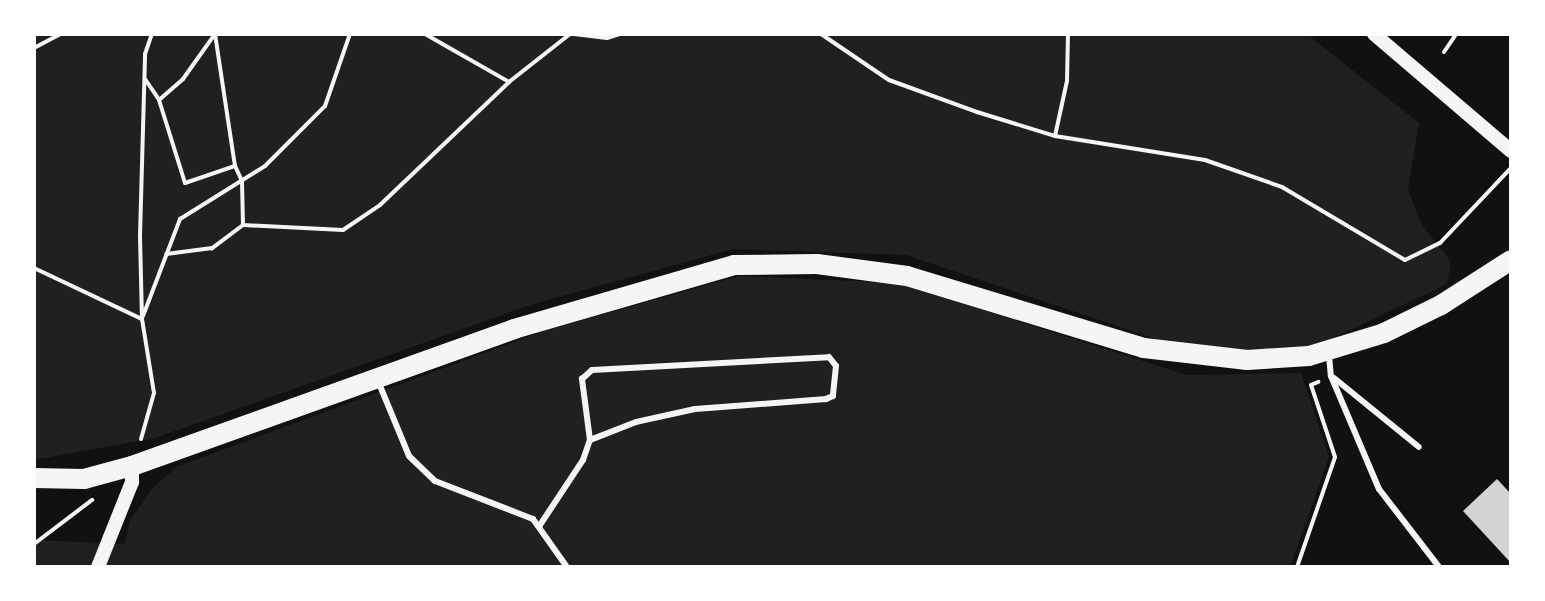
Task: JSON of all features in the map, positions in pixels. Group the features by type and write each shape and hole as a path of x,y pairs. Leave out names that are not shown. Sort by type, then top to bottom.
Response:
{"highway":[{"path":"34,478 84,479 132,466 376,378 689,275 771,263 907,276 1170,353 1247,360 1328,352 1412,320 1511,260"}],"street":[{"path":"1374,34 1511,151"},
{"path":"98,567 132,482 132,466"}],"lane":[{"path":"1328,352 1331,376 1379,489 1439,567"},
{"path":"540,525 583,460 590,440 582,379 592,370 829,357 836,366 833,396 695,409 636,422 590,440"},
{"path":"1331,376 1419,447"},
{"path":"376,378 409,456 435,481 540,525 567,567"}],"path":[{"path":"34,48 60,34"},
{"path":"132,466 154,393 142,319 144,77 152,34"},
{"path":"159,100 183,79 215,34 235,166 242,181 243,225"},
{"path":"142,319 180,219 265,166 325,106 350,34"},
{"path":"425,34 509,82"},
{"path":"166,254 212,248 243,225 343,230 380,205 509,82 572,34 607,38 619,34"},
{"path":"821,34 827,43 889,80 1055,136 1218,164 1282,187 1405,260 1440,243 1511,168"},
{"path":"1055,136 1067,81 1068,34"},
{"path":"1444,52 1456,34"},
{"path":"144,77 159,100 185,183 235,166"},
{"path":"34,268 142,319"},
{"path":"1297,567 1335,457 1311,385 1331,376"},
{"path":"34,544 99,494"}],"shaded area":[{"path":"34,34 1307,34 1419,123 1408,190 1421,223 1451,262 1447,284 1297,355 1189,350 906,255 733,249 533,304 155,438 34,460"},
{"path":"739,276 899,283 1187,375 1301,373 1329,457 1290,567 34,567 34,540 125,544 130,520 152,489 176,467 544,331"}],"building":[{"path":"1497,479 1511,494 1511,563 1463,511"}]}
